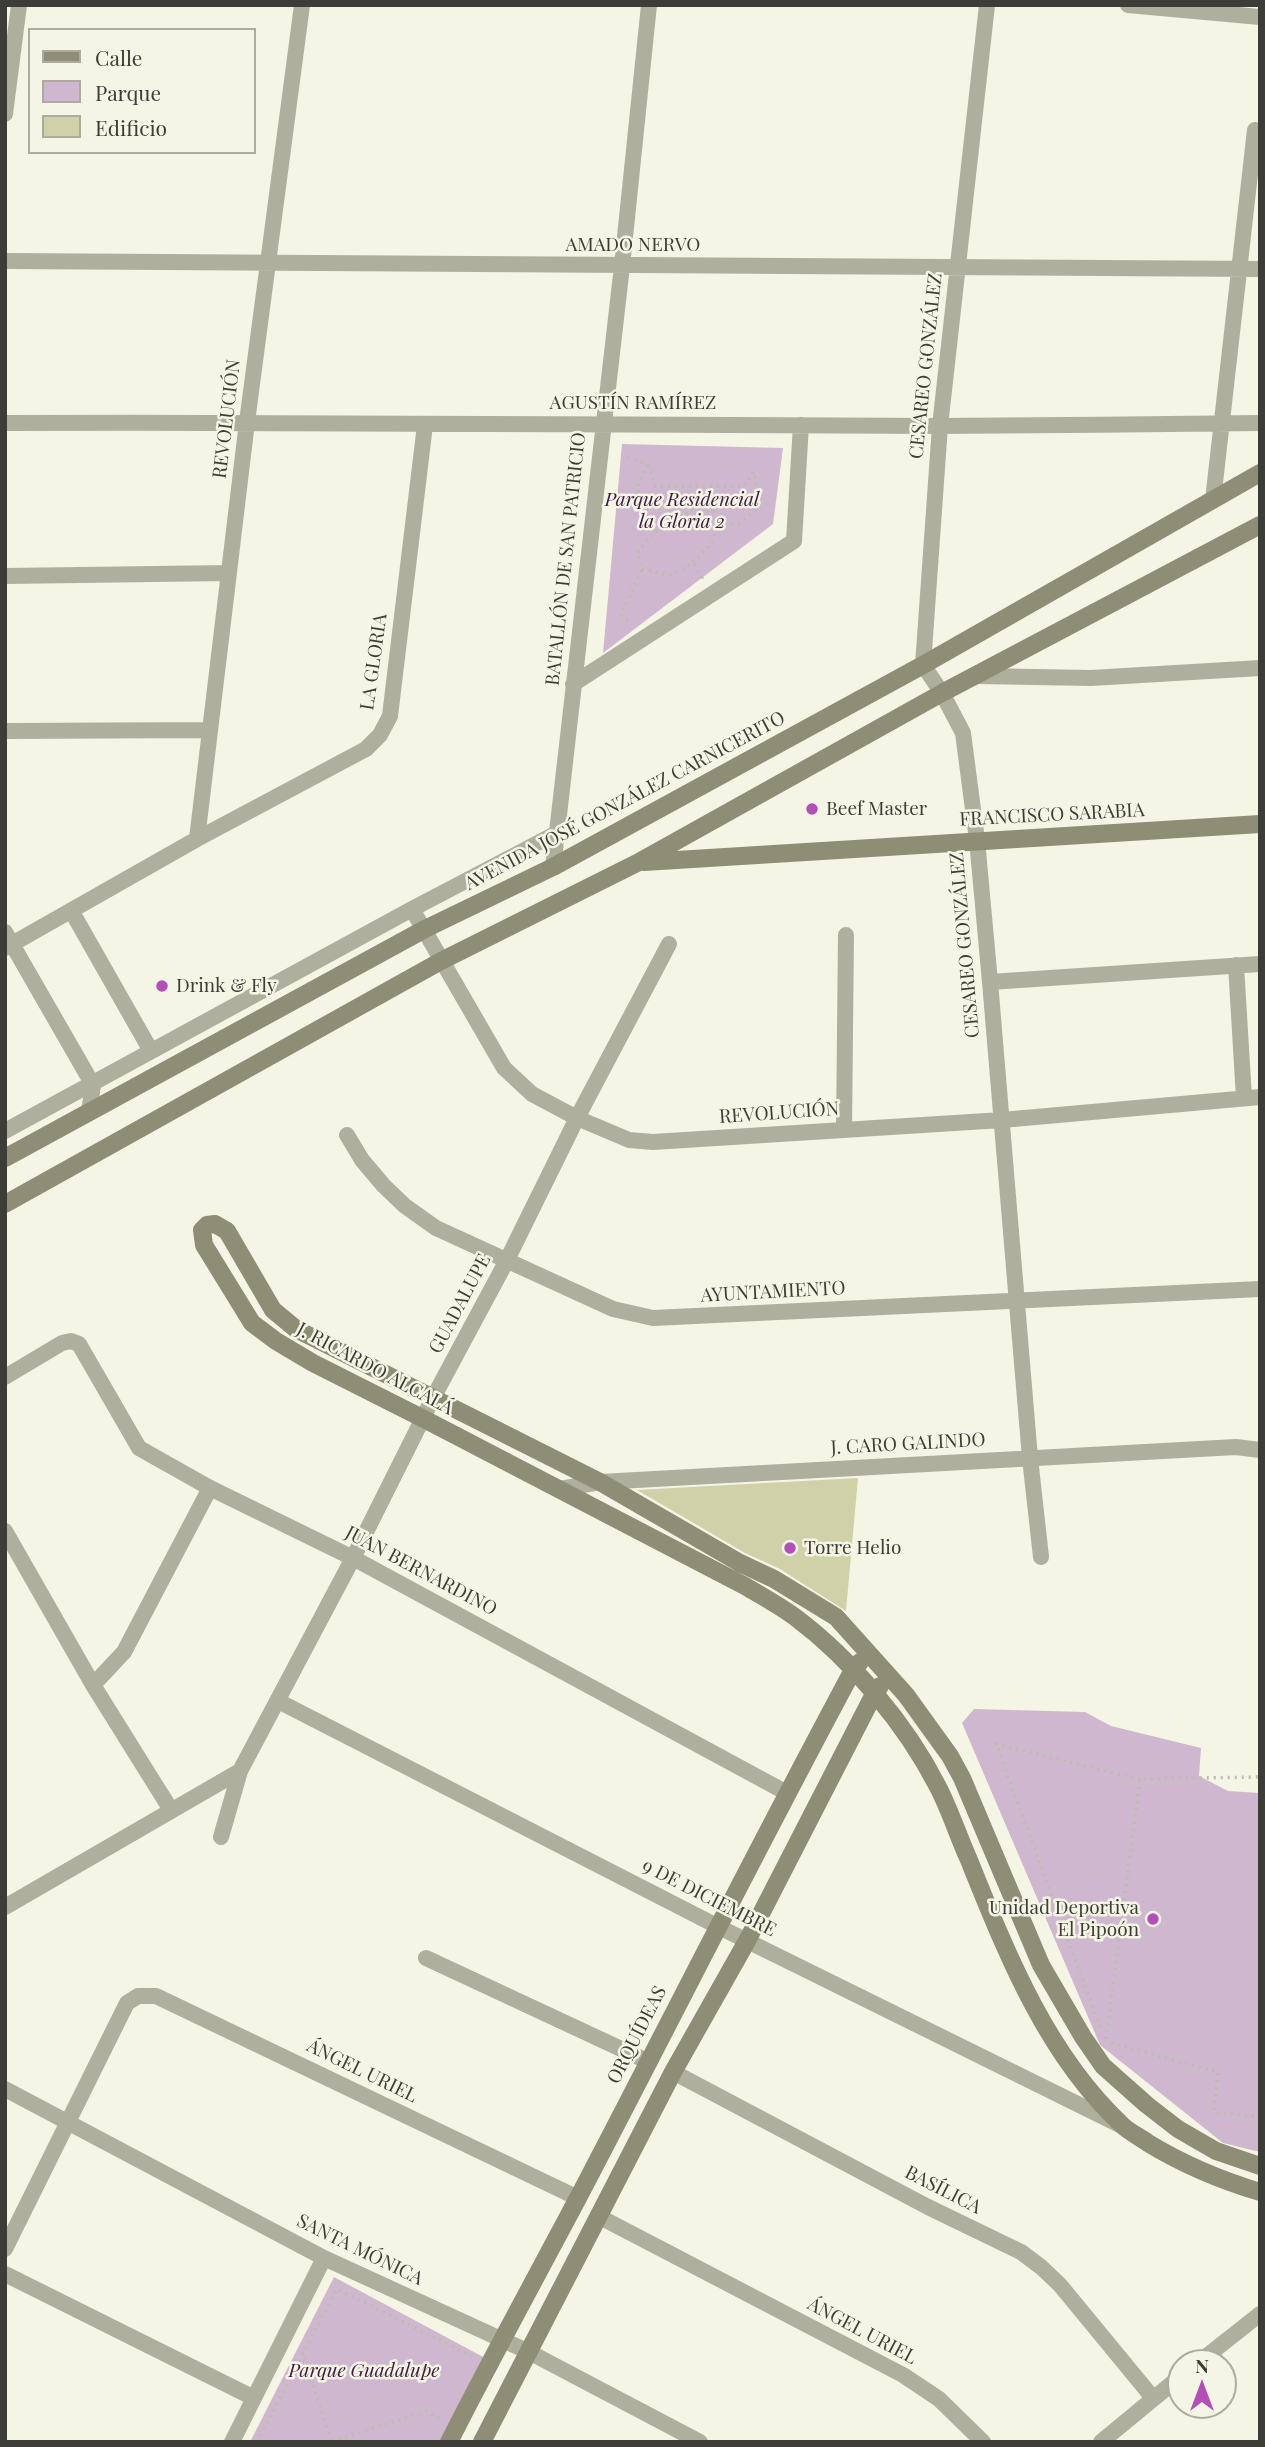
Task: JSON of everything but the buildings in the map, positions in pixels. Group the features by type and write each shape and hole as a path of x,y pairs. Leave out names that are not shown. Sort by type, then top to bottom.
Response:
{"street":[{"path":"5,114 19,5"},
{"name":"REVOLUCIÓN","path":"197,839 247,422 302,5"},
{"name":"BATALLÓN DE SAN PATRICIO","path":"553,867 649,5"},
{"name":"CESAREO GONZÁLEZ","path":"987,5 940,426 923,665 942,693 963,733 977,840 1041,1558"},
{"path":"1128,5 1260,17"},
{"path":"1213,500 1237,269 1255,130"},
{"name":"AMADO NERVO","path":"5,261 1260,269"},
{"name":"AGUSTÍN RAMÍREZ","path":"5,423 940,426 1260,423"},
{"name":"LA GLORIA","path":"197,839 366,750 380,735 390,716 425,425"},
{"path":"573,684 794,541 802,425"},
{"name":"AVENIDA JOSÉ GONZÁLEZ CARNICERITO","path":"5,1158 425,929 553,867 923,665 1260,473"},
{"path":"5,1204 441,961 637,863 942,693 1260,525"},
{"path":"5,576 229,573"},
{"path":"977,676 1091,678 1260,668"},
{"path":"5,731 209,730"},
{"name":"FRANCISCO SARABIA","path":"637,863 1260,824"},
{"path":"5,1132 412,909 557,833"},
{"path":"89,1112 93,1084 8,942 72,912 197,839"},
{"name":"REVOLUCIÓN","path":"412,909 504,1068 532,1094 577,1118 629,1140 653,1142 1002,1120 1252,1098"},
{"path":"72,912 151,1051"},
{"path":"844,1130 846,935"},
{"name":"GUADALUPE","path":"221,1837 240,1771 353,1558 577,1118 669,944"},
{"path":"990,982 1260,964"},
{"path":"1236,965 1252,1098"},
{"name":"AYUNTAMIENTO","path":"347,1135 362,1160 384,1186 405,1206 436,1228 612,1309 653,1318 1260,1289"},
{"name":"J. RICARDO ALCALÁ","path":"1260,2166 1216,2151 1178,2129 1103,2066 1041,1965 962,1778 950,1756 889,1675 835,1617 800,1594 740,1563 600,1482 296,1329 273,1310 227,1231 215,1224 207,1225 202,1230 204,1245 252,1323 313,1363 745,1586 794,1616 828,1645 874,1694 909,1741 938,1787 1012,1964 1041,2018 1079,2077 1123,2127 1168,2155 1215,2178 1260,2192"},
{"name":"JUAN BERNARDINO","path":"5,1377 62,1343 71,1341 79,1344 139,1448 210,1488 353,1558 787,1793"},
{"name":"J. CARO GALINDO","path":"560,1489 600,1482 1030,1458 1236,1447 1260,1450"},
{"path":"93,1685 124,1652 210,1488"},
{"path":"5,1531 93,1685 171,1811"},
{"name":"ORQUÍDEAS","path":"449,2442 787,1793 853,1670 869,1651"},
{"path":"482,2442 673,2072 747,1941 874,1694 889,1675"},
{"name":"9 DE DICIEMBRE","path":"278,1701 717,1926 1123,2127"},
{"path":"5,1907 240,1771"},
{"path":"426,1958 647,2061"},
{"name":"ÁNGEL URIEL","path":"68,2123 127,2003 138,1996 156,1996 578,2198"},
{"name":"BASÍLICA","path":"673,2072 928,2207 1021,2252 1060,2285 1153,2398"},
{"name":"SANTA MÓNICA","path":"5,2090 324,2258 529,2352 700,2442"},
{"path":"5,2249 68,2123"},
{"name":"ÁNGEL URIEL","path":"598,2216 903,2375 939,2399 983,2442"},
{"path":"232,2442 324,2258"},
{"path":"5,2274 254,2398"},
{"path":"1216,2349 1260,2314"},
{"path":"1101,2442 1167,2387"}],"path":[{"path":"628,456 647,464 655,486 744,486 754,472 759,508 738,524 717,524"},
{"path":"647,464 637,488 655,532"},
{"path":"636,628 621,615 642,569 637,553 655,532 693,510 714,512 717,524 712,542 693,563 669,575 642,569"},
{"path":"691,586 702,578 693,563"},
{"path":"1106,2042 996,1744 1140,1779 1260,1777"},
{"path":"1106,2042 1140,1779"},
{"path":"1106,2042 1218,2072 1214,2112 1260,2117"},
{"path":"257,2442 337,2289 483,2362"},
{"path":"302,2353 332,2442 426,2411 443,2420"}],"green space":[{"name":"Parque Residencial la Gloria 2","path":"622,444 783,448 773,524 603,653"},
{"name":"Unidad Deportiva El Pipoón","path":"974,1709 1085,1712 1111,1726 1201,1748 1199,1776 1228,1791 1260,1793 1260,2152 1223,2143 1100,2045 962,1723"},
{"name":"Parque Guadalupe","path":"334,2277 487,2359 445,2442 250,2442"}],"place":[{"name":"Beef Master","path":"812,809"},
{"name":"Drink & Fly","path":"162,986"},
{"name":"Torre Helio","path":"790,1548"},
{"name":"Unidad Deportiva El Pipoón","path":"1153,1919"}]}
